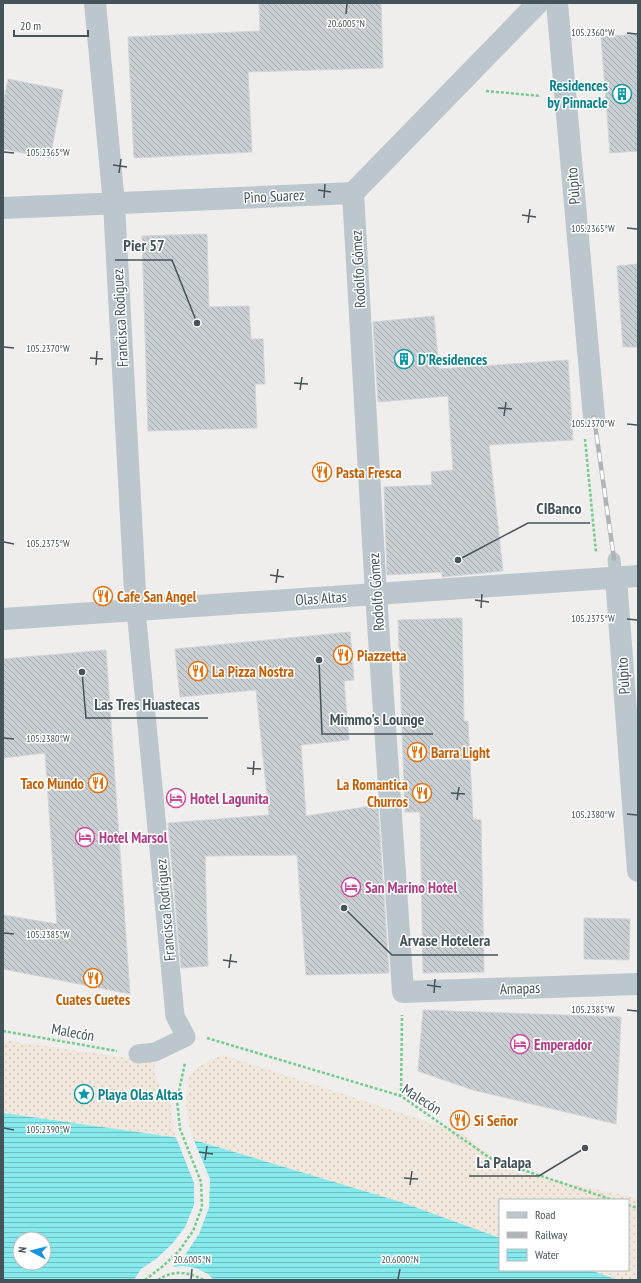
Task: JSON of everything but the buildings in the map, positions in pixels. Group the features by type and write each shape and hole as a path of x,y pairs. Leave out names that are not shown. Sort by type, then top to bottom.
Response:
{"street":[{"name":"Francisca Rodiguez","path":"94,3 114,204 136,610"},
{"path":"353,193 538,3"},
{"name":"Púlpito","path":"557,3 594,417"},
{"name":"Pino Suarez","path":"3,208 353,193"},
{"name":"Rodolfo Gómez","path":"353,193 376,594 402,992"},
{"name":"Púlpito","path":"615,568 638,871"},
{"name":"Olas Altas","path":"3,619 376,594 615,568 638,576"},
{"name":"Francisca Rodríguez","path":"136,610 175,1016 186,1037"},
{"name":"Amapas","path":"402,992 638,984"},
{"path":"138,1054 155,1052 186,1037"}],"path":[{"path":"456,88 565,98"},
{"path":"594,417 583,418 597,561 615,568"},
{"path":"401,1096 402,992"},
{"name":"Malecón","path":"3,1030 138,1054"},
{"path":"145,1280 179,1251 193,1231 202,1207 201,1182 180,1129 177,1100 186,1059 186,1037"},
{"name":"Malecón","path":"186,1037 209,1038 401,1096 493,1160 610,1199"},
{"path":"158,1280 165,1276 178,1273 193,1274 204,1280"}],"sand":[{"name":"Playa Olas Altas","path":"3,1040 155,1062 154,1072 160,1088 170,1100 175,1137 3,1113"},
{"path":"223,1055 467,1136 499,1163 519,1173 633,1197 638,1200 638,1280 618,1280 593,1271 629,1271 629,1199 499,1199 499,1238 401,1202 194,1140 188,1120 186,1106 189,1078 200,1066"}],"water":[{"path":"3,1113 194,1140 401,1202 499,1238 499,1271 593,1271 618,1280 3,1280"}],"pier":[{"path":"175,1135 193,1138 210,1179 209,1208 199,1234 185,1255 173,1267 183,1266 196,1268 208,1274 214,1280 134,1280 141,1269 156,1259 172,1244 185,1227 194,1205 194,1183"}],"railway":[{"path":"594,417 614,559"}],"place":[{"name":"Residences by Pinnacle","path":"622,94"},
{"name":"Pier 57","path":"197,323"},
{"name":"D'Residences","path":"404,359"},
{"name":"Pasta Fresca","path":"322,472"},
{"name":"CIBanco","path":"458,560"},
{"name":"Cafe San Angel","path":"103,596"},
{"name":"Piazzetta","path":"343,655"},
{"name":"Mimmo's Lounge","path":"319,660"},
{"name":"La Pizza Nostra","path":"198,671"},
{"name":"Las Tres Huastecas","path":"82,672"},
{"name":"Barra Light","path":"417,752"},
{"name":"Taco Mundo","path":"98,783"},
{"name":"La Romantica Churros","path":"422,793"},
{"name":"Hotel Lagunita","path":"176,798"},
{"name":"Hotel Marsol","path":"85,837"},
{"name":"San Marino Hotel","path":"351,887"},
{"name":"Arvase Hotelera","path":"344,908"},
{"name":"Cuates Cuetes","path":"93,978"},
{"name":"Emperador","path":"520,1044"},
{"name":"Playa Olas Altas","path":"84,1094"},
{"name":"Si Señor","path":"460,1120"},
{"name":"La Palapa","path":"585,1148"}]}
